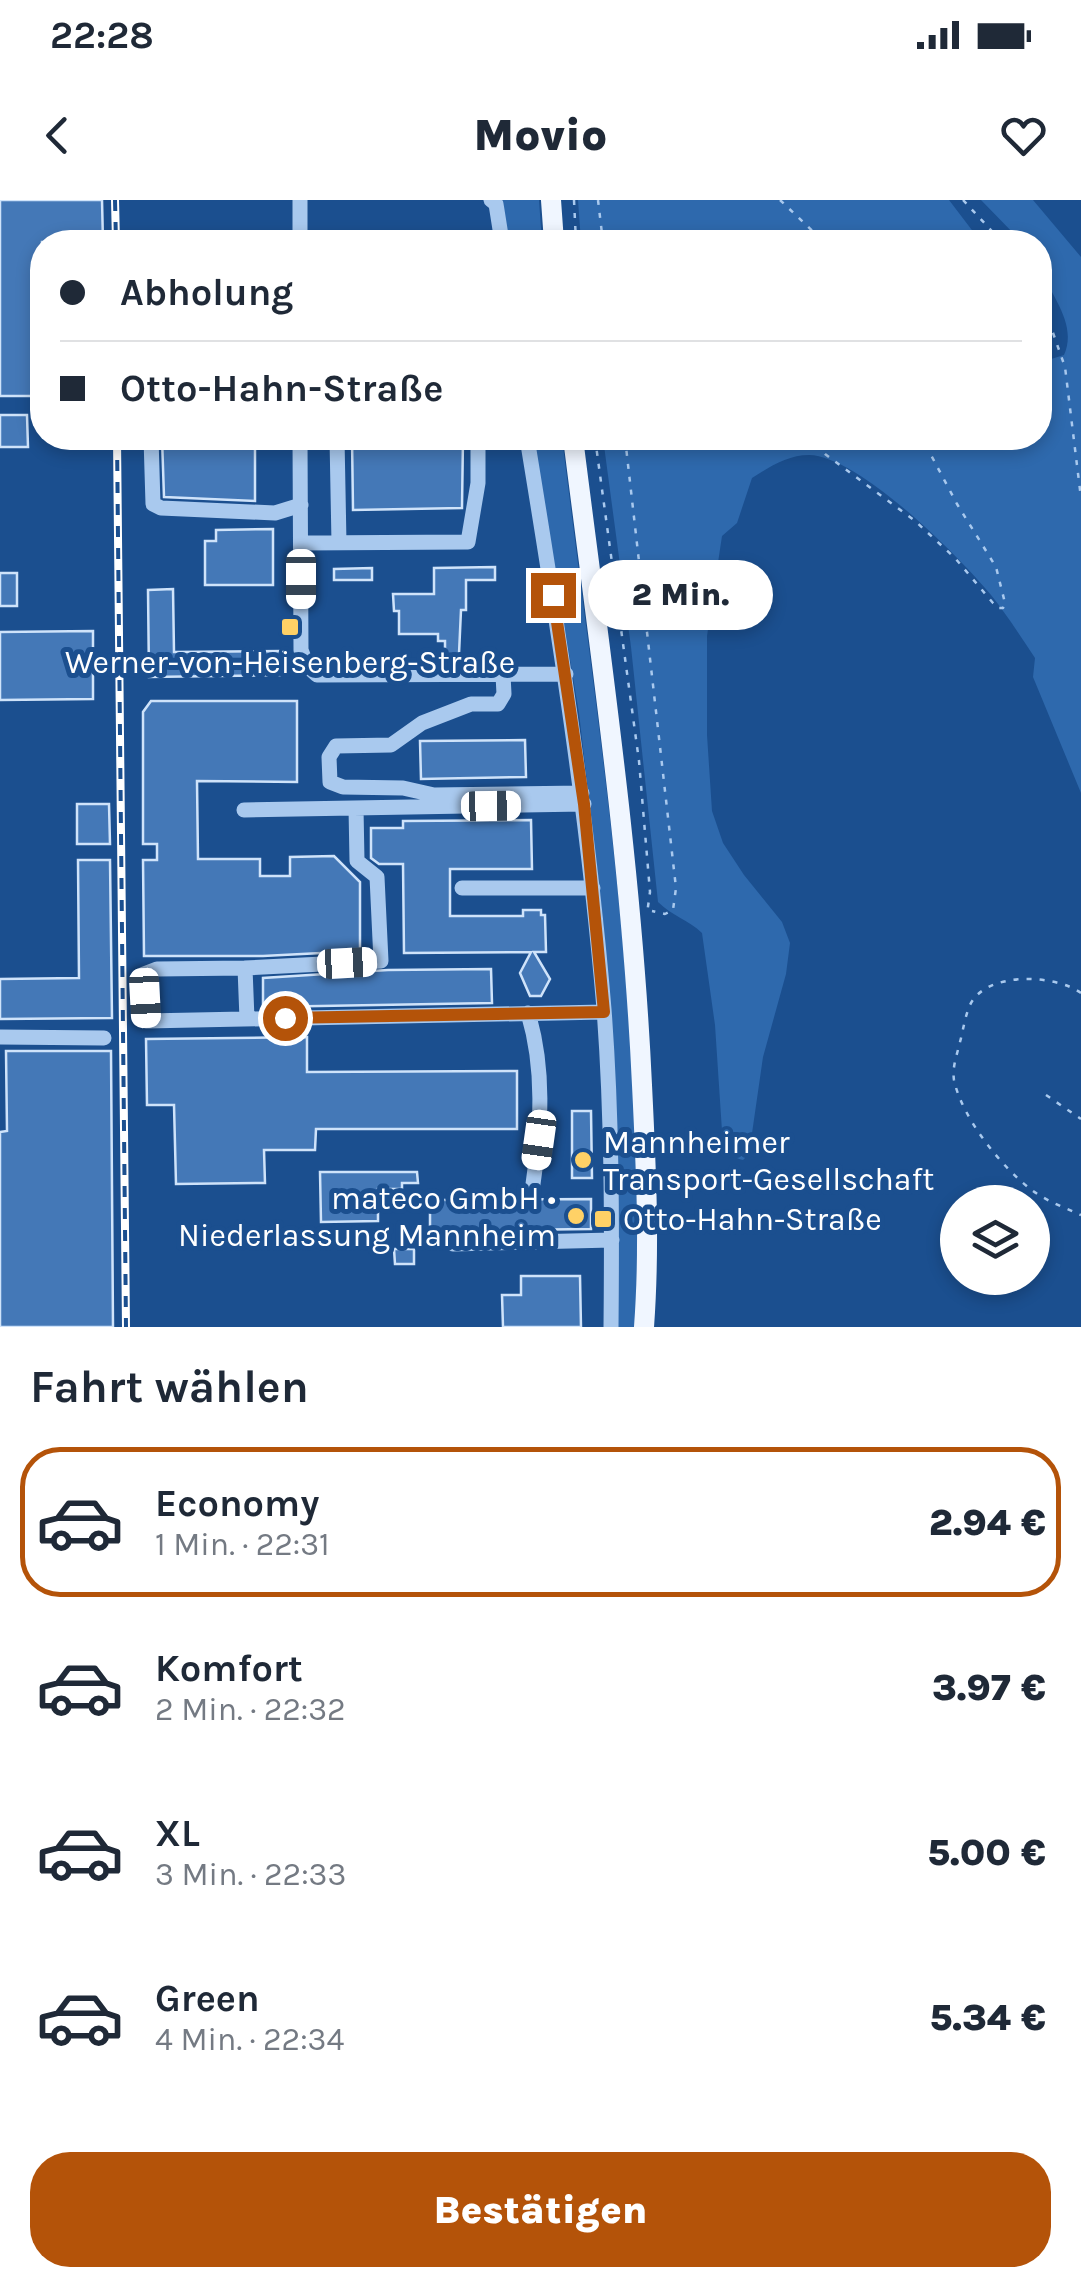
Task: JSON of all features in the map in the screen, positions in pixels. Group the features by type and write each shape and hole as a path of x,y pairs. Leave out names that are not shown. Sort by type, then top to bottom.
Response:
{"main road":[{"path":"551,200 553,230"},
{"path":"575,450 632,930 646,1171 644,1327"}],"street":[{"path":"300,200 300,230"},
{"path":"491,200 496,204 500,230"},
{"path":"151,450 153,504 161,508 275,513 301,504"},
{"path":"300,450 302,650 308,666 317,675 566,674"},
{"path":"337,450 339,542"},
{"path":"301,543 468,542 478,483 478,450"},
{"path":"529,450 566,674 593,888 604,1012 612,1327"},
{"path":"503,675 504,694 498,704 471,704 422,722 391,745 336,746 329,758 330,782 342,787 403,788 434,795 583,799"},
{"path":"244,810 583,799"},
{"path":"356,808 357,861 377,876 380,961 157,969 144,974 146,1022 604,1012"},
{"path":"462,888 593,888"},
{"path":"245,968 247,1019"},
{"path":"528,1013 539,1054 539,1140 533,1184"},
{"path":"0,1037 104,1038"},
{"path":"453,1244 612,1240"}],"path":[{"path":"574,200 575,230"},
{"path":"598,200 602,230"},
{"path":"780,200 811,230"},
{"path":"964,200 991,230"},
{"path":"1052,332 1064,367 1081,498"},
{"path":"597,450 639,762 650,911 632,930"},
{"path":"626,450 676,888 673,910 665,914 650,911"},
{"path":"822,450 914,520 955,558 998,608 1003,608 996,566 928,450"},
{"path":"1081,993 1070,984 1028,978 1010,981 977,996 970,1005 954,1066 958,1090 988,1146 1034,1192 1081,1215"},
{"path":"1046,1095 1081,1119"}],"shaded area":[{"path":"503,200 539,200 541,230 506,230"},
{"path":"578,200 949,200 972,230 580,230"},
{"path":"981,200 1033,200 1081,257 1081,793 1033,677 1035,658 991,595 933,534 880,489 830,460 809,455 794,457 752,478 737,523 722,536 707,636 712,811 723,843 782,922 790,943 786,974 763,1057 749,1154 743,1160 730,1153 723,1136 715,1025 702,933 658,902 631,647 605,450 1052,450 1052,359 1064,355 1068,332 1052,292 1052,230 1010,230"},
{"path":"535,450 564,450 617,881 634,1104 635,1327 617,1327 604,927 579,713"}],"building":[{"path":"0,200 102,200 103,230 30,230 30,396 0,396"},
{"path":"0,415 27,415 28,447 0,447"},
{"path":"162,450 255,450 255,501 164,497"},
{"path":"352,450 463,450 462,508 353,510"},
{"path":"273,529 273,585 205,585 205,541 216,541 216,530"},
{"path":"495,567 495,580 466,580 459,654 445,654 445,641 438,641 438,634 399,634 399,611 394,611 393,594 434,594 434,568"},
{"path":"372,568 372,580 334,580 334,569"},
{"path":"0,573 17,573 17,606 0,606"},
{"path":"173,589 174,652 282,651 283,675 149,677 148,590"},
{"path":"93,631 93,699 0,700 0,632"},
{"path":"151,701 297,701 297,782 197,781 198,859 260,859 260,876 290,876 290,857 334,856 360,882 360,951 144,956 143,860 157,860 157,844 143,844 143,712"},
{"path":"525,740 526,777 421,779 420,741"},
{"path":"77,804 109,804 110,844 77,844"},
{"path":"531,820 532,869 450,869 450,916 523,916 523,910 541,910 541,915 545,915 546,952 534,952 550,979 541,996 530,996 520,973 531,952 404,953 403,864 379,864 371,858 371,828 403,828 403,821"},
{"path":"78,860 110,860 112,1018 0,1019 0,979 79,978"},
{"path":"491,969 492,1003 263,1007 263,978 388,970"},
{"path":"307,1037 307,1072 517,1071 517,1129 316,1129 315,1150 264,1150 265,1183 176,1184 174,1105 147,1105 146,1039"},
{"path":"6,1051 111,1051 113,1327 0,1327 0,1132 7,1131"},
{"path":"572,1111 591,1111 592,1178 572,1178"},
{"path":"320,1172 417,1172 418,1183 402,1183 402,1189 378,1189 378,1221 321,1222"},
{"path":"591,1199 591,1229 430,1231 430,1207 439,1207 439,1200"},
{"path":"394,1249 414,1249 414,1264 395,1264"},
{"path":"521,1276 580,1276 581,1327 503,1327 502,1295 521,1295"}],"railway":[{"path":"115,200 116,230"},
{"path":"117,450 126,1327"}],"place":[{"name":"Werner-von-Heisenberg-Straße","path":"290,627"},
{"name":"Mannheimer Transport-Gesellschaft","path":"583,1160"},
{"name":"mateco GmbH • Niederlassung Mannheim","path":"576,1216"},
{"name":"Otto-Hahn-Straße","path":"603,1219"}],"route":[{"path":"285,1018 604,1012 584,804 553,595"}]}
